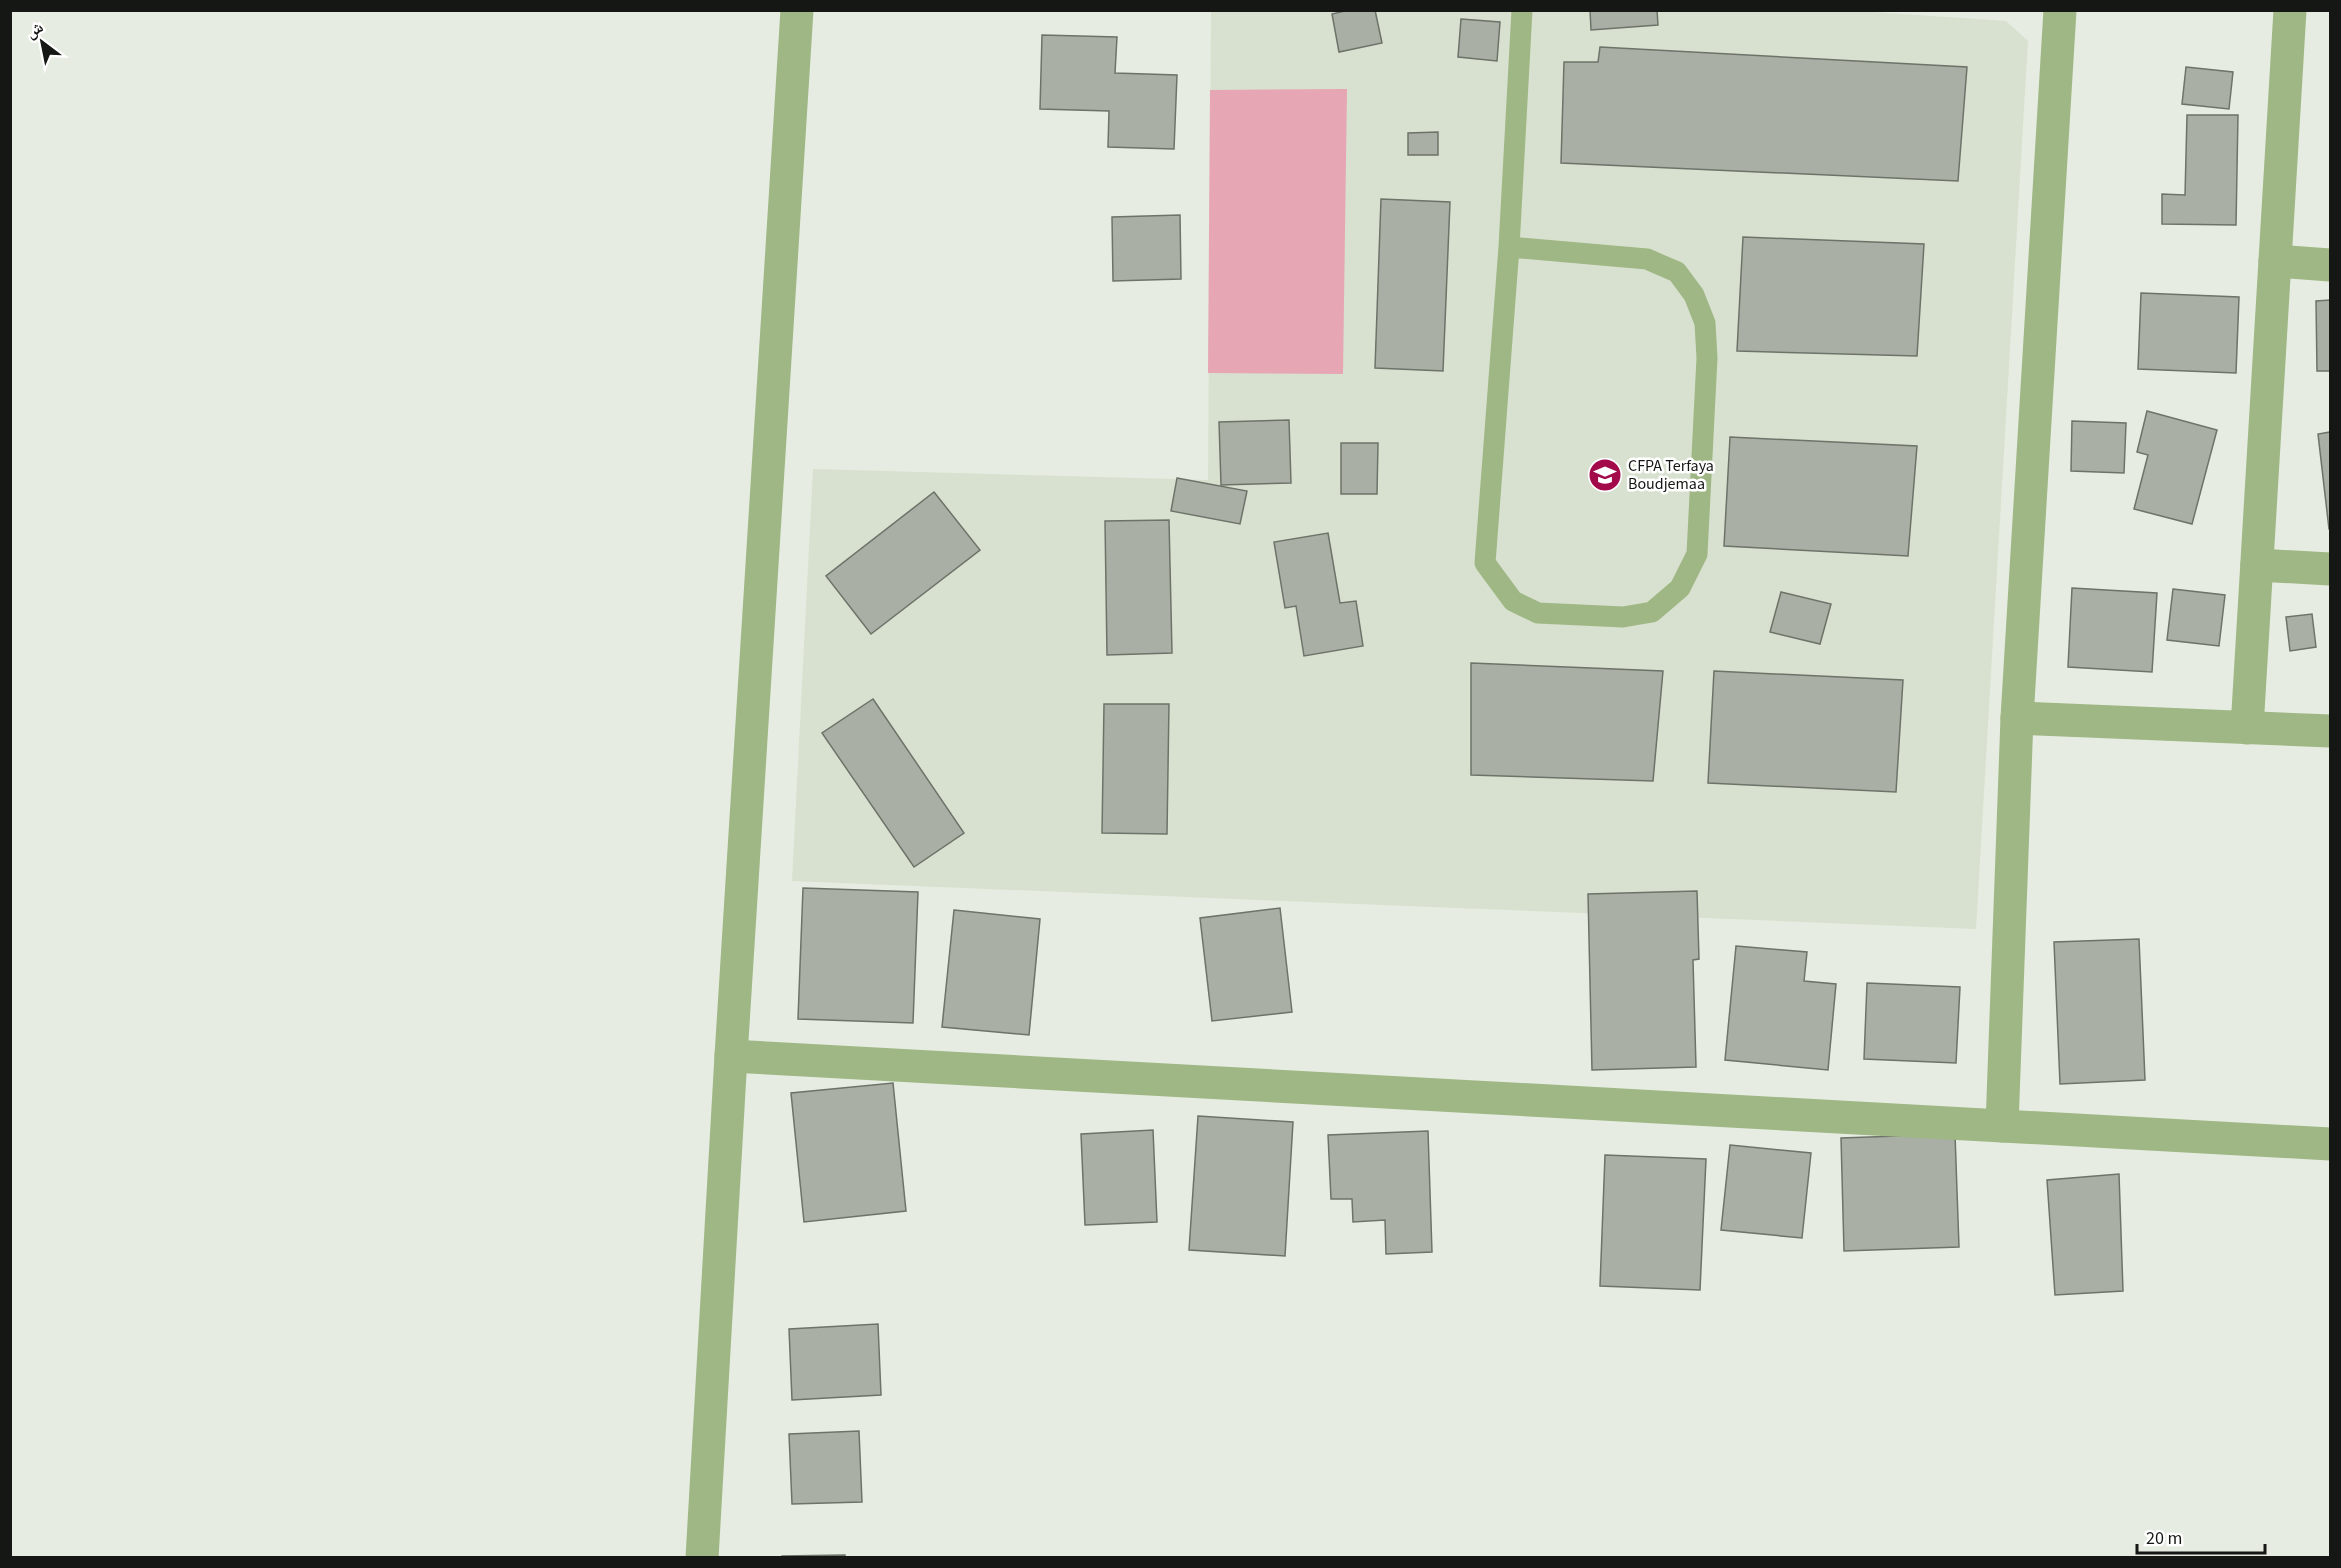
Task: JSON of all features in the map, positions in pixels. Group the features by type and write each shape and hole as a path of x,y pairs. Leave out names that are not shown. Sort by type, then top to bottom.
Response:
{"street":[{"path":"702,1557 797,10"},
{"path":"2002,1126 2017,718 2060,10"},
{"path":"2247,728 2290,10"},
{"path":"2275,261 2331,265"},
{"path":"2257,565 2331,569"},
{"path":"2017,718 2331,731"},
{"path":"731,1056 2331,1144"}],"lane":[{"path":"1509,247 1647,259 1677,273 1694,295 1705,323 1707,358 1697,554 1680,588 1652,612 1623,617 1538,613 1513,601 1485,564 1509,247 1522,10"}],"shaded area":[{"name":"CFPA Terfaya Boudjemaa","path":"1211,11 1858,11 2006,21 2028,41 1976,929 792,881 813,469 1208,480"},
{"path":"1347,89 1343,374 1208,373 1210,90"}],"building":[{"path":"1349,10 1375,10 1382,43 1339,52 1332,14"},
{"path":"1590,10 1657,10 1658,25 1591,30"},
{"path":"1461,19 1500,22 1497,61 1458,57"},
{"path":"1042,35 1117,37 1115,73 1177,75 1174,149 1108,147 1109,111 1040,109"},
{"path":"1600,47 1967,67 1958,181 1561,163 1564,62 1598,62"},
{"path":"2186,67 2233,72 2229,109 2182,104"},
{"path":"2187,115 2238,115 2236,225 2162,224 2162,194 2185,195"},
{"path":"1438,132 1438,155 1408,155 1408,133"},
{"path":"1381,199 1450,202 1443,371 1375,368"},
{"path":"1180,215 1181,279 1113,281 1112,217"},
{"path":"1743,237 1924,244 1917,356 1737,351"},
{"path":"2141,293 2239,297 2236,373 2138,369"},
{"path":"2330,300 2330,371 2317,371 2316,301"},
{"path":"2147,411 2217,430 2192,524 2134,509 2148,455 2137,452"},
{"path":"1289,420 1291,483 1221,485 1219,422"},
{"path":"2072,421 2126,423 2124,473 2071,471"},
{"path":"2330,432 2330,529 2329,529 2318,434"},
{"path":"1730,437 1917,446 1908,556 1724,546"},
{"path":"1341,443 1378,443 1377,494 1341,494"},
{"path":"1177,478 1247,491 1240,524 1171,511"},
{"path":"934,492 980,550 871,634 826,576"},
{"path":"1169,520 1172,653 1107,655 1105,521"},
{"path":"1328,533 1340,603 1356,601 1363,646 1304,656 1296,606 1285,608 1274,542"},
{"path":"2072,588 2157,593 2152,672 2068,667"},
{"path":"2173,589 2225,595 2219,646 2167,640"},
{"path":"1781,592 1831,604 1820,644 1770,632"},
{"path":"2312,614 2316,647 2290,651 2286,617"},
{"path":"1471,663 1663,671 1653,781 1471,775"},
{"path":"1714,671 1903,680 1896,792 1708,783"},
{"path":"873,699 964,833 914,867 822,733"},
{"path":"1104,704 1169,704 1167,834 1102,833"},
{"path":"803,888 918,892 913,1023 798,1019"},
{"path":"1697,891 1699,959 1693,960 1696,1067 1592,1070 1588,894"},
{"path":"1280,908 1292,1012 1212,1021 1200,918"},
{"path":"954,910 1040,919 1029,1035 942,1027"},
{"path":"2139,939 2145,1080 2060,1084 2054,942"},
{"path":"1736,946 1807,952 1804,981 1836,984 1828,1070 1725,1060"},
{"path":"1867,983 1960,987 1956,1063 1864,1059"},
{"path":"893,1083 906,1211 804,1222 791,1093"},
{"path":"1198,1116 1293,1122 1285,1256 1189,1250"},
{"path":"1153,1130 1157,1222 1085,1225 1081,1134"},
{"path":"1428,1131 1432,1252 1386,1254 1385,1220 1353,1222 1352,1199 1331,1199 1328,1135"},
{"path":"1955,1134 1959,1247 1844,1251 1841,1138"},
{"path":"1730,1145 1811,1153 1802,1238 1721,1230"},
{"path":"1605,1155 1706,1159 1700,1290 1600,1286"},
{"path":"2119,1174 2123,1291 2055,1295 2047,1180"},
{"path":"878,1324 881,1395 792,1400 789,1329"},
{"path":"859,1431 862,1502 792,1504 789,1434"},
{"path":"845,1555 845,1558 782,1558 782,1556"}],"place":[{"name":"CFPA Terfaya Boudjemaa","path":"1605,475"}]}
